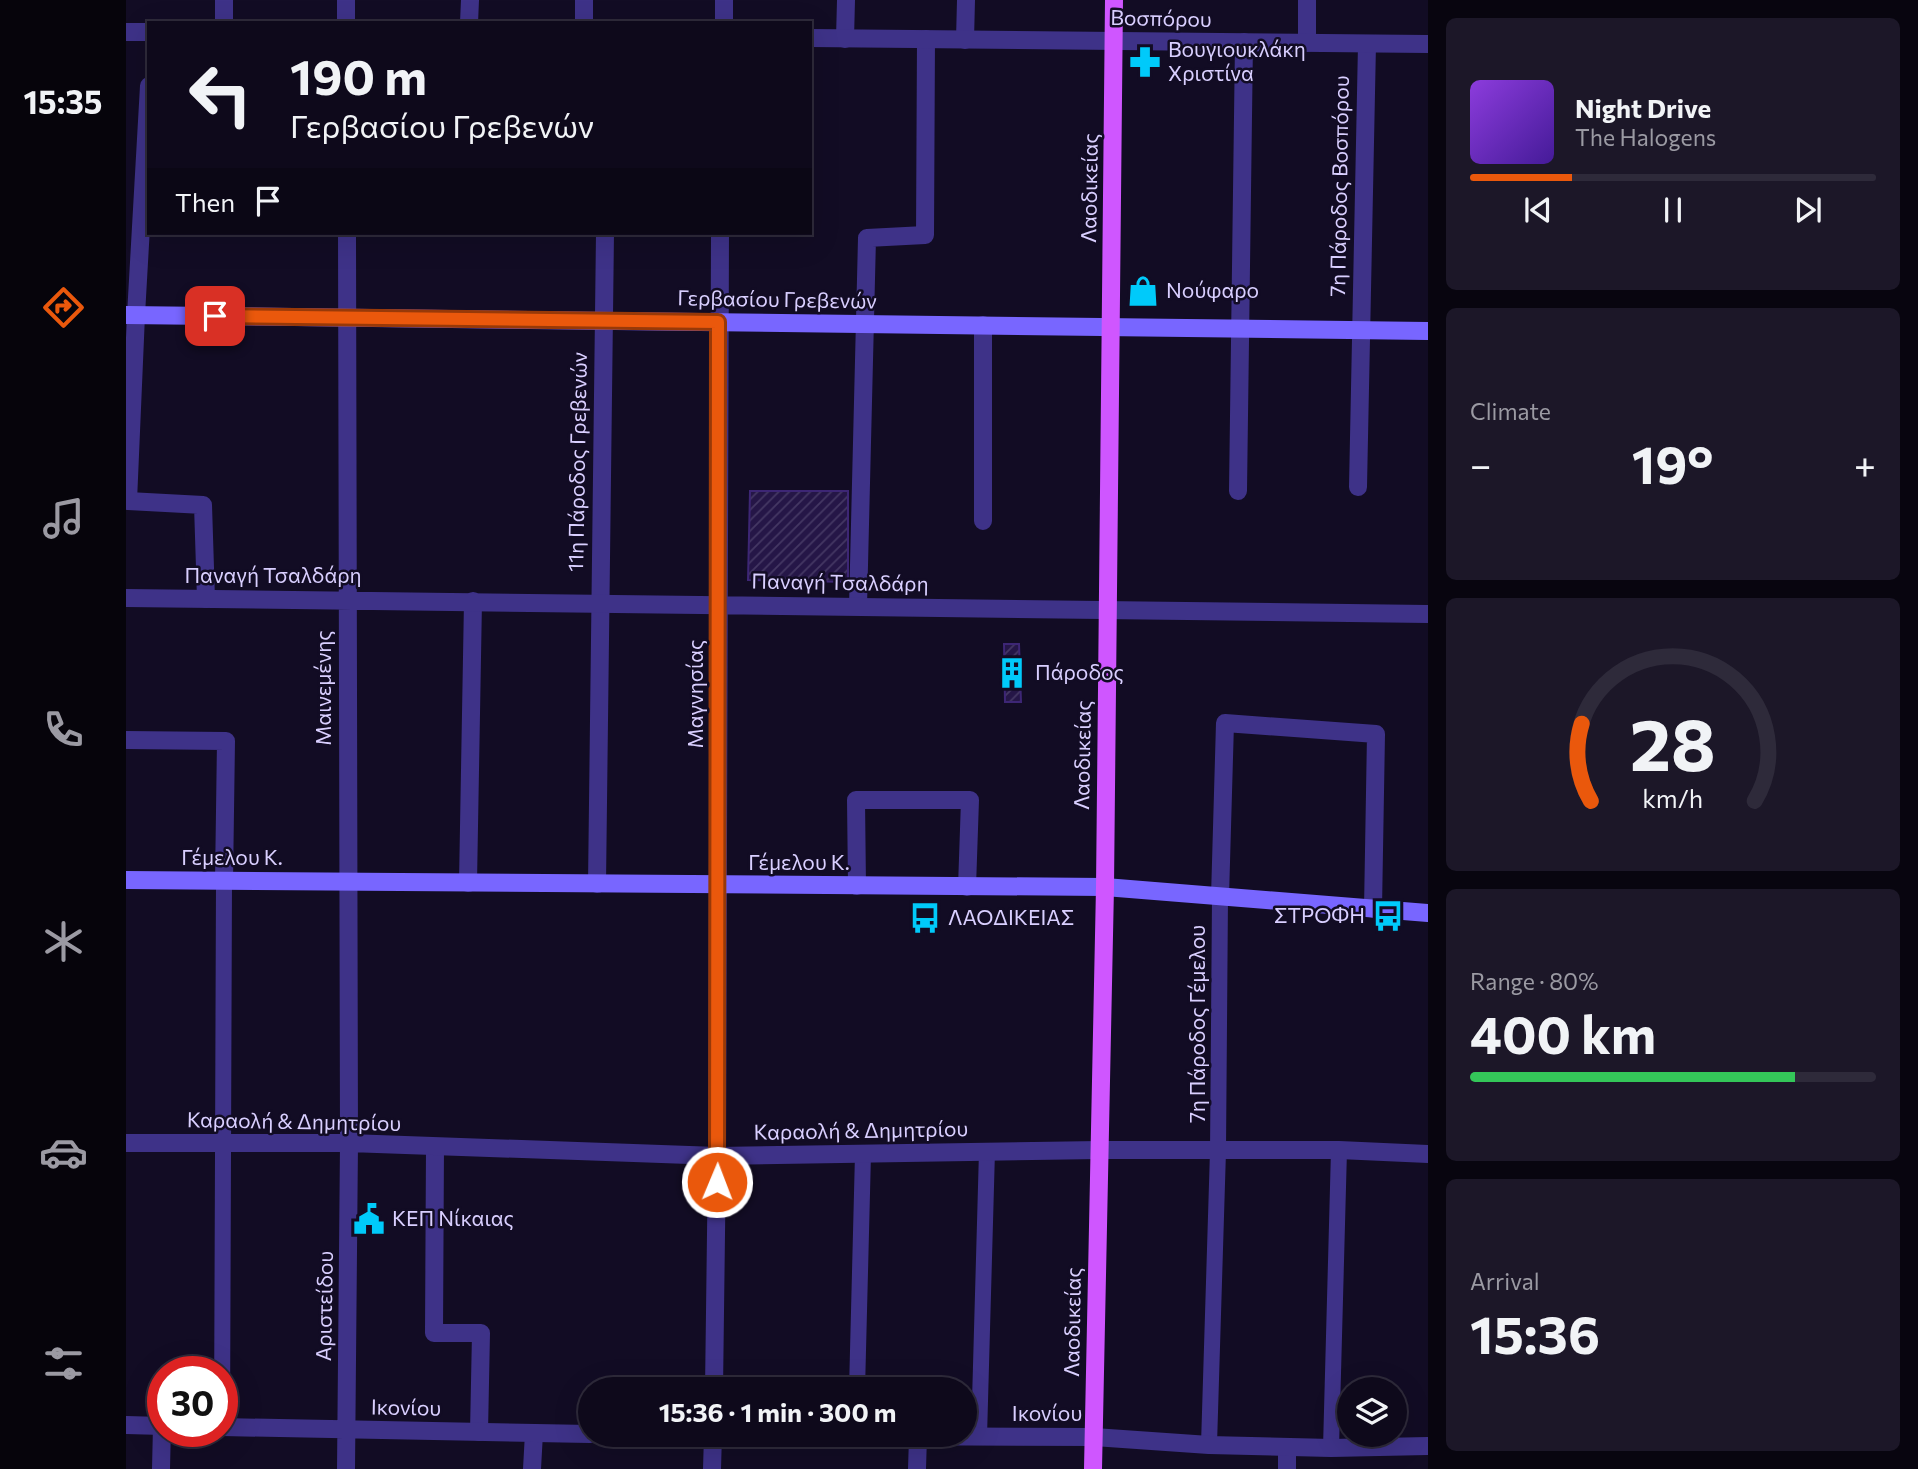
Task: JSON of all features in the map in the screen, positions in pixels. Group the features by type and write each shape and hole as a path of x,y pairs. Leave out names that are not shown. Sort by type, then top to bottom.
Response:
{"main road":[{"name":"Λαοδικείας","path":"1093,1469 1105,887 1114,0"},
{"name":"Γερβασίου Γρεβενών","path":"131,315 1428,331"},
{"name":"Γέμελου Κ.","path":"126,880 1105,887 1428,913"}],"street":[{"path":"224,0 224,21"},
{"path":"346,0 346,21"},
{"path":"469,21 470,0"},
{"path":"583,21 584,0"},
{"path":"724,0 724,21"},
{"path":"845,39 846,0"},
{"path":"965,40 966,0"},
{"path":"1307,0 1307,43"},
{"path":"126,32 147,32"},
{"name":"Βοσπόρου","path":"812,38 1428,44"},
{"path":"858,606 867,238 925,236 926,40"},
{"path":"1238,491 1244,42"},
{"name":"7η Πάροδος Βοσπόρου","path":"1358,487 1367,44"},
{"path":"147,111 131,315 128,501 203,505 206,599"},
{"name":"Μαινεμένης","path":"347,235 349,1143"},
{"name":"11η Πάροδος Γρεβενών","path":"597,884 605,235"},
{"name":"Μαγνησίας","path":"713,1377 717,1156 720,235"},
{"path":"983,325 983,521"},
{"name":"Παναγή Τσαλδάρη","path":"126,598 1428,614"},
{"path":"468,883 473,601"},
{"path":"1220,897 1225,723 1376,734 1373,909"},
{"path":"126,740 226,741 224,881"},
{"path":"857,886 856,800 970,800 967,887"},
{"name":"Καραολή & Δημητρίου","path":"126,1143 349,1143 717,1156 1099,1150 1339,1150 1428,1154"},
{"name":"Αριστείδου","path":"346,1469 349,1143"},
{"path":"435,1147 434,1333 481,1333 479,1432"},
{"path":"126,1425 147,1426"},
{"name":"Ικονίου","path":"238,1427 578,1434"},
{"path":"532,1469 534,1433"},
{"name":"Ικονίου","path":"979,1437 1094,1437 1209,1445 1331,1448 1428,1447"},
{"path":"161,1469 162,1447"},
{"path":"712,1469 713,1447"},
{"path":"917,1469 918,1447"},
{"path":"1287,1447 1287,1469"}],"lane":[{"path":"222,1356 224,881"},
{"name":"7η Πάροδος Γέμελου","path":"1209,1445 1218,1152 1220,897"},
{"path":"1331,1448 1339,1150"},
{"path":"979,1437 987,1151"},
{"path":"857,1377 863,1154"}],"building":[{"path":"750,491 848,491 848,582 748,580"},
{"name":"Πάροδος","path":"1004,644 1019,644 1021,702 1005,702"}],"place":[{"name":"Βουγιουκλάκη Χριστίνα","path":"1145,62"},
{"name":"Νούφαρο","path":"1143,291"},
{"name":"Πάροδος","path":"1012,673"},
{"name":"ΣΤΡΟΦΗ","path":"1388,916"},
{"name":"ΛΑΟΔΙΚΕΙΑΣ","path":"925,918"},
{"name":"ΚΕΠ Νίκαιας","path":"369,1219"}],"route":[{"path":"215,316 718,322 717,1182"}]}
